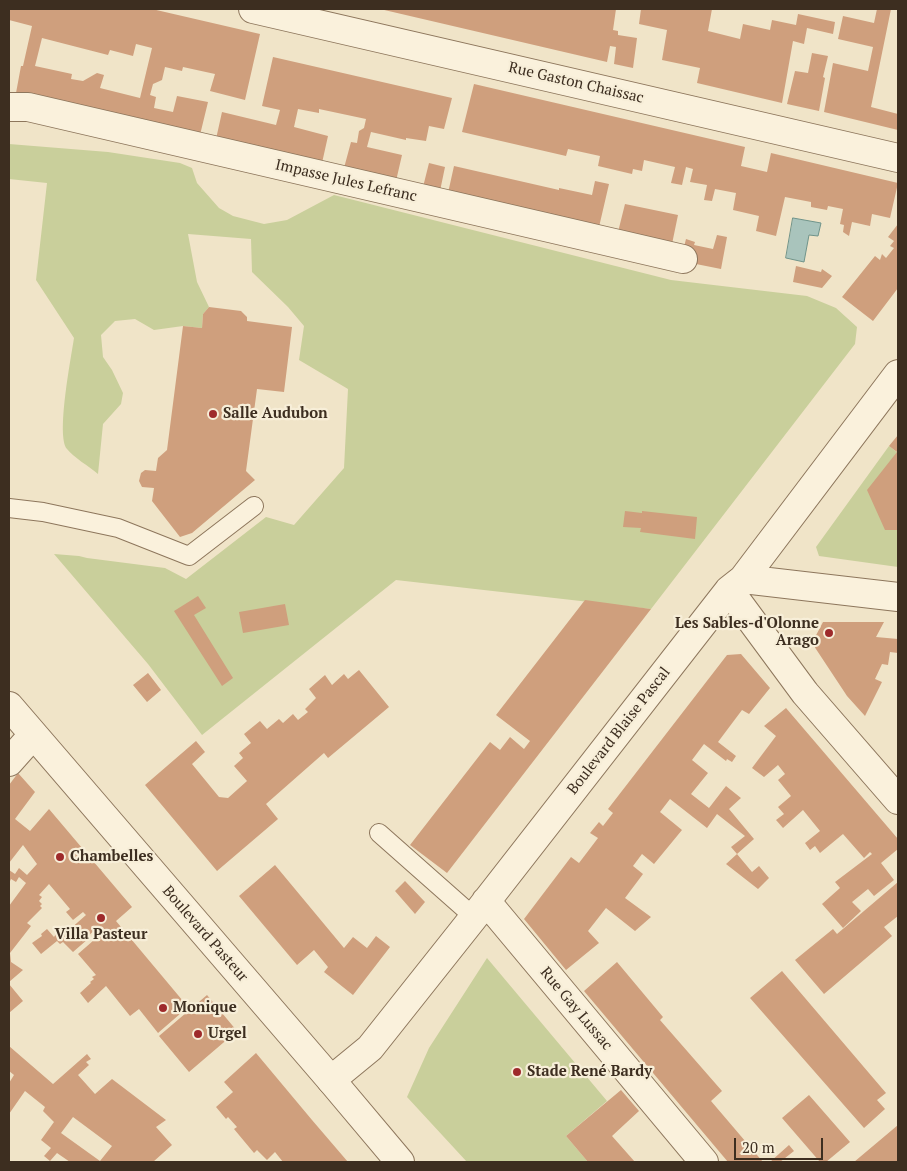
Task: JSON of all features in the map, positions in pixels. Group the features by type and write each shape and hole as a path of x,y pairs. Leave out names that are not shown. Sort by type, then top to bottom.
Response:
{"street":[{"name":"Rue Gaston Chaissac","path":"253,9 898,158"},
{"name":"Impasse Jules Lefranc","path":"9,107 28,107 683,259"},
{"name":"Boulevard Blaise Pascal","path":"331,1080 370,1048 736,585 898,374"},
{"path":"736,585 898,597"},
{"path":"736,585 805,693 898,800"},
{"name":"Boulevard Pasteur","path":"9,706 400,1162"},
{"path":"9,762 33,735"},
{"name":"Rue Gay Lussac","path":"480,909 704,1162"}],"lane":[{"path":"9,508 43,512 118,528 189,556 254,506"},
{"path":"379,832 425,875 480,909"}],"green space":[{"path":"9,144 108,152 180,163 192,168 197,183 219,208 233,216 264,224 287,220 334,195 671,280 807,296 836,308 857,327 855,344 651,609 396,580 202,735 148,664 54,554 165,568 186,579 266,517 294,525 344,468 348,389 299,360 304,326 288,307 252,272 251,239 188,234 197,282 209,307 203,314 202,328 183,326 154,330 135,319 115,321 101,335 103,357 112,370 123,393 121,404 103,424 98,474 77,459 67,449 63,429 65,396 74,338 36,280 47,183 9,179"},
{"path":"889,446 898,453 898,567 819,556 816,547"},
{"path":"487,958 607,1101 566,1136 588,1162 467,1162 407,1097 429,1048"}],"water":[{"path":"793,218 821,223 818,236 809,235 804,262 786,258"}],"building":[{"path":"9,9 152,9 260,34 245,100 210,91 215,74 183,67 182,71 165,67 162,80 153,84 150,95 156,97 154,108 173,112 177,96 208,102 200,135 16,93 32,26 9,20","holes":["42,38 108,55 110,50 133,56 136,44 152,48 140,98 100,88 104,75 97,73 83,81 71,79 72,74 35,66"]},
{"path":"380,9 616,9 613,30 618,31 618,35 637,38 633,68 614,64 616,47 610,46 607,62"},
{"path":"641,9 712,9 708,31 740,39 743,24 770,30 772,20 796,25 798,14 835,22 833,34 807,28 804,44 793,41 782,103 697,83 700,68 662,60 667,30 639,24"},
{"path":"877,9 891,9 871,107 898,114 898,130 824,112 833,63 868,71 873,47 838,39 843,16 874,23"},
{"path":"812,53 828,56 823,77 825,78 819,111 787,104 795,71 808,73"},
{"path":"273,57 452,98 444,129 429,126 426,141 406,138 406,140 371,132 367,147 402,155 396,181 344,168 351,142 357,143 359,131 364,128 366,119 319,109 319,113 298,109 294,127 328,136 322,163 216,139 222,112 276,125 280,110 262,106"},
{"path":"474,84 745,147 741,166 767,172 771,153 898,183 890,218 872,214 870,226 852,222 849,236 843,232 844,225 840,224 843,209 828,206 827,210 811,207 811,202 785,197 776,236 756,231 759,216 733,210 736,193 715,189 712,201 704,200 707,185 690,182 693,169 686,167 682,185 671,183 675,167 644,160 642,171 633,169 632,174 598,166 600,156 568,149 566,156 462,132"},
{"path":"429,163 445,167 440,191 423,187"},
{"path":"454,166 559,190 559,188 592,195 595,181 609,184 599,227 448,193"},
{"path":"625,204 678,215 672,244 618,232"},
{"path":"898,224 898,288 873,321 842,297 875,256 880,260 882,254 886,258 894,248 890,246 894,241 888,237"},
{"path":"717,235 727,237 721,269 691,263 694,249 684,247 686,239 695,242 694,245 713,249"},
{"path":"796,266 821,272 822,269 832,276 822,288 793,282"},
{"path":"209,307 241,311 247,317 247,321 292,327 284,392 257,389 246,471 255,480 192,533 180,537 152,501 154,488 142,487 139,481 141,473 145,470 156,471 158,458 167,450 183,326 202,328 203,314"},
{"path":"898,435 898,530 885,530 867,490 897,452 889,446"},
{"path":"625,511 697,517 695,539 640,532 641,528 623,527"},
{"path":"198,596 206,608 194,615 233,678 222,686 174,611"},
{"path":"585,600 651,609 447,873 410,845 490,742 500,750 510,737 524,749 530,741 496,715"},
{"path":"285,604 289,625 243,633 239,612"},
{"path":"823,622 884,622 876,637 898,639 898,653 890,652 888,665 882,664 875,679 882,682 865,716 847,696 812,643"},
{"path":"741,654 770,688 749,714 742,710 718,742 736,756 732,762 727,759 726,761 704,744 692,760 708,773 691,794 709,808 726,786 741,798 729,809 754,839 737,854 731,847 745,836 717,814 707,828 670,799 660,812 682,830 654,864 642,854 633,866 643,874 625,898 651,917 635,931 606,908 588,931 599,943 566,970 524,919 571,857 579,863 598,838 590,833 599,822 603,826 613,813 608,809 727,655"},
{"path":"359,670 389,707 328,758 324,753 266,804 278,819 217,871 145,785 196,741 205,752 192,764 219,797 228,798 247,781 234,766 243,758 239,753 251,743 244,734 260,721 267,729 279,719 283,723 293,714 298,720 308,712 305,709 316,698 309,689 325,675 332,685 344,674 348,679"},
{"path":"148,673 161,690 147,702 133,685"},
{"path":"786,708 898,839 898,849 881,863 894,880 874,896 868,889 852,902 861,911 843,928 822,904 840,888 835,882 872,854 870,852 864,858 843,834 820,853 815,846 810,850 805,843 820,831 803,810 783,828 776,820 784,814 778,807 791,796 778,780 785,774 778,765 764,777 752,768 776,736 764,726"},
{"path":"18,773 35,792 15,819 30,831 49,809 132,907 116,921 188,1007 158,1033 139,1009 130,1016 106,986 88,1003 80,993 94,979 92,977 96,975 78,954 102,933 97,928 73,952 63,942 60,944 57,941 41,954 32,943 42,936 41,934 47,929 54,937 56,934 60,938 86,915 83,912 73,920 66,912 70,909 49,884 39,895 42,897 39,901 42,904 40,906 42,908 27,923 31,926 10,953 11,962 23,970 9,982 9,906 26,883 19,877 16,882 11,879 9,883 9,870 15,874 19,868 27,875 37,864 23,845 9,863 9,785"},
{"path":"737,854 752,872 759,866 769,878 758,889 726,864"},
{"path":"275,865 344,948 353,937 367,948 376,936 390,947 353,995 324,972 328,967 314,950 297,965 239,896"},
{"path":"405,881 425,902 415,914 395,891"},
{"path":"898,882 898,916 884,927 892,936 824,994 795,960 833,929 837,934"},
{"path":"617,962 663,1017 660,1020 722,1091 711,1101 763,1162 728,1162 584,991"},
{"path":"782,971 886,1093 877,1100 885,1109 864,1128 750,998"},
{"path":"9,984 23,1001 9,1013"},
{"name":"Urgel","path":"207,995 237,1031 189,1072 159,1036"},
{"path":"9,1046 53,1084 87,1054 91,1059 86,1062 89,1065 78,1075 95,1094 112,1079 166,1120 156,1127 172,1145 153,1162 70,1162 57,1153 50,1161 44,1156 51,1148 41,1140 54,1122 43,1111 45,1107 25,1091 9,1114 9,1083 14,1075 9,1071","holes":["73,1117 112,1146 100,1161 61,1133"]},
{"path":"256,1053 348,1162 283,1162 275,1152 267,1160 257,1150 254,1153 234,1129 237,1127 228,1117 226,1119 216,1107 233,1092 224,1082"},
{"path":"621,1090 639,1111 612,1136 635,1162 588,1162 566,1136"},
{"path":"809,1095 850,1142 826,1162 820,1162 782,1118"},
{"path":"898,1125 898,1162 854,1162"},
{"path":"789,1145 794,1151 780,1162 770,1162"}],"place":[{"name":"Salle Audubon","path":"213,414"},
{"name":"Les Sables-d'Olonne Arago","path":"829,633"},
{"name":"Chambelles","path":"60,857"},
{"name":"Villa Pasteur","path":"101,918"},
{"name":"Monique","path":"163,1008"},
{"name":"Urgel","path":"198,1034"},
{"name":"Stade René Bardy","path":"517,1072"}]}
